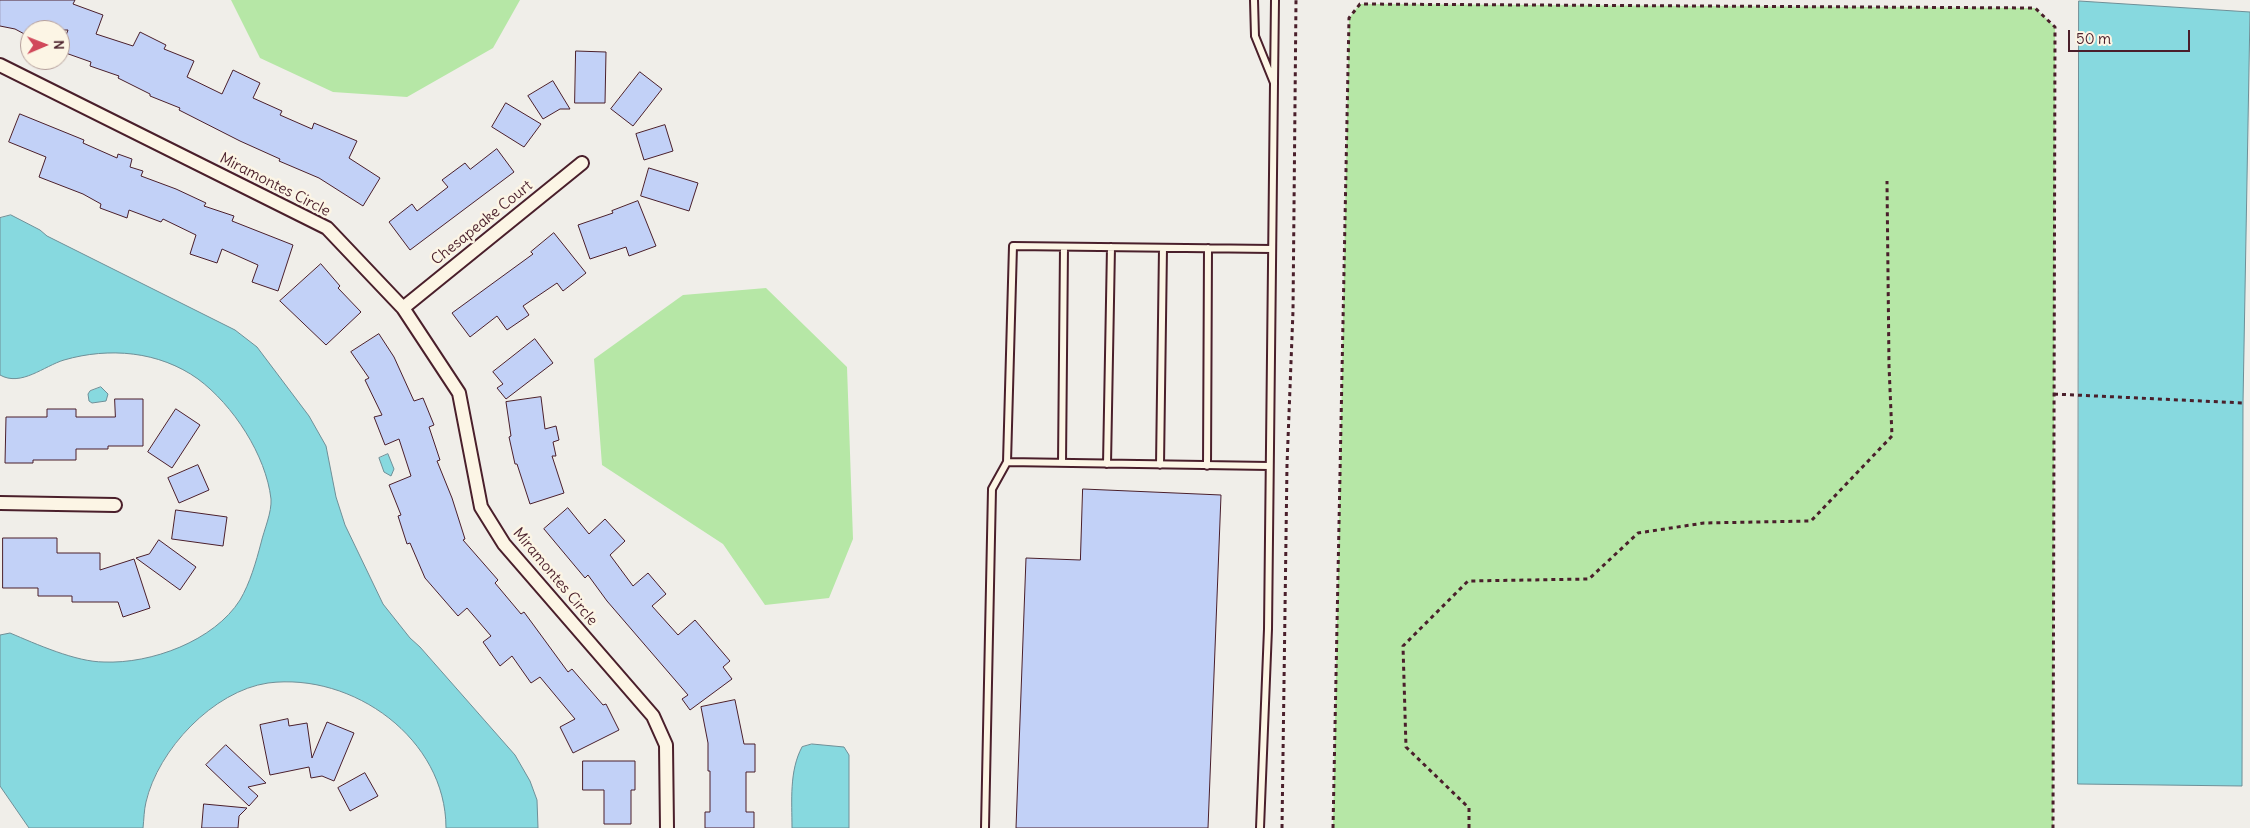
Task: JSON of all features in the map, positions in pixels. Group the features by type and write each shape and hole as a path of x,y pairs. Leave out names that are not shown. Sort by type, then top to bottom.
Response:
{"street":[{"name":"Miramontes Circle","path":"0,65 327,228 403,308 459,393 481,506 504,544 654,716 666,746 667,828"},
{"name":"Chesapeake Court","path":"403,308 582,163"},
{"path":"0,503 115,505"}],"lane":[{"path":"1254,0 1254,36 1274,83"},
{"path":"1260,828 1268,630 1275,0"},
{"path":"985,828 992,489 1007,462 1013,246 1272,249"},
{"path":"1062,463 1064,247"},
{"path":"1107,464 1111,247"},
{"path":"1160,465 1162,248"},
{"path":"1207,466 1208,248"},
{"path":"1007,462 1269,466"}],"path":[{"path":"1282,828 1287,465 1293,311 1296,0"},
{"path":"1334,828 1349,18 1360,4 2035,8 2055,27 2053,828"},
{"path":"1469,828 1469,808 1406,747 1403,646 1468,581 1589,579 1638,533 1704,523 1811,521 1821,508 1892,436 1888,337 1887,181"},
{"path":"2054,394 2243,403"}],"green space":[{"path":"231,0 520,0 493,48 407,97 333,92 260,58"},
{"path":"1360,4 2035,8 2055,27 2053,828 1333,828 1349,18"},
{"path":"766,288 847,367 853,539 829,598 765,605 723,544 602,465 594,359 683,295"}],"water":[{"path":"2079,1 2250,12 2243,403 2242,786 2078,784"},
{"path":"11,215 40,230 47,236 235,330 257,347 309,416 326,446 336,497 345,525 383,604 410,638 515,755 530,781 537,800 538,828 446,828 442,796 430,766 412,740 389,718 362,701 332,688 300,682 268,683 247,688 208,710 175,744 162,763 152,782 145,805 143,828 29,828 0,786 0,635 10,633 69,656 104,662 122,662 161,654 198,638 229,615 244,593 257,558 269,515 271,499 268,482 255,449 235,417 211,390 198,379 167,362 133,354 98,354 64,360 16,379 0,375 0,218"},
{"path":"101,387 108,394 106,401 92,403 89,401 88,394 90,391"},
{"path":"388,454 394,469 391,476 384,472 379,458"},
{"path":"812,744 844,747 849,755 849,828 792,828 792,786 795,766 802,747"}],"building":[{"path":"0,0 75,0 73,4 103,15 96,34 133,46 140,32 166,45 164,49 194,61 187,77 222,94 233,70 260,83 253,98 282,111 280,115 312,129 314,123 357,141 349,158 380,178 363,206 319,178 279,161 280,159 179,110 180,108 150,96 150,94 118,78 119,76 90,66 91,62 70,55 70,20 20,20 20,32 0,26"},
{"path":"576,51 606,52 605,103 575,103"},
{"path":"640,72 662,89 633,126 611,109"},
{"path":"553,81 570,109 560,109 543,119 528,96"},
{"path":"506,103 541,124 524,147 492,127"},
{"path":"20,114 84,140 83,143 117,158 118,154 132,159 130,167 143,171 141,176 206,203 204,206 234,216 232,221 293,245 278,291 252,282 258,265 222,249 217,263 190,254 196,235 163,219 161,222 129,210 127,218 100,208 101,204 83,194 39,177 46,157 9,142"},
{"path":"665,125 673,151 644,160 636,134"},
{"path":"497,149 514,172 410,250 389,222 412,204 417,211 448,187 442,180 465,163 470,169"},
{"path":"649,168 698,183 689,211 641,196"},
{"path":"638,201 656,246 629,256 626,247 590,259 578,225 613,213 612,211"},
{"path":"554,233 586,273 563,291 557,283 523,306 529,315 507,330 497,316 470,337 452,313 533,254 531,252"},
{"path":"321,264 340,286 338,288 361,312 326,345 280,301"},
{"path":"379,334 394,357 414,401 423,398 434,425 429,427 440,460 437,461 452,498 465,539 463,540 498,580 495,583 521,614 524,612 568,672 572,669 603,705 606,704 619,730 573,753 560,727 575,719 540,677 531,683 512,656 500,666 483,642 491,636 467,608 458,616 425,578 410,543 407,544 398,516 401,515 389,485 411,476 399,439 385,445 374,417 382,415 365,380 369,378 351,352"},
{"path":"535,339 553,363 506,399 497,388 503,384 493,372"},
{"path":"541,397 545,429 556,426 559,440 553,442 556,456 552,456 564,493 530,504 517,464 515,464 509,437 511,436 506,402"},
{"path":"115,399 143,399 143,446 108,446 108,449 76,449 76,460 33,460 33,463 5,463 6,417 47,417 47,409 76,409 76,417 115,417"},
{"path":"176,409 200,425 172,468 148,452"},
{"path":"198,465 209,490 179,503 168,478"},
{"path":"1083,489 1221,495 1208,828 1016,828 1026,558 1080,560"},
{"path":"568,508 589,534 605,519 625,541 610,555 633,586 648,573 666,594 652,606 678,635 695,620 730,661 723,667 732,679 690,710 682,699 688,695 607,601 588,575 585,578 544,529"},
{"path":"176,510 227,517 223,546 172,539"},
{"path":"3,538 57,538 57,553 100,553 100,570 134,559 150,608 123,617 118,602 72,602 72,596 38,596 38,588 3,588"},
{"path":"159,540 196,567 180,590 136,558 149,554"},
{"path":"735,700 744,744 755,744 755,772 746,772 746,812 754,812 754,828 705,828 705,812 710,812 710,771 708,771 708,743 701,707"},
{"path":"288,719 289,726 307,723 312,758 327,722 354,733 334,781 322,776 311,778 309,767 270,775 260,725"},
{"path":"226,745 266,783 248,787 258,796 249,806 206,765"},
{"path":"583,761 635,761 635,790 631,790 631,824 604,824 604,790 583,790"},
{"path":"365,773 378,796 350,811 338,788"},
{"path":"204,804 247,808 239,816 238,828 202,828"}]}
